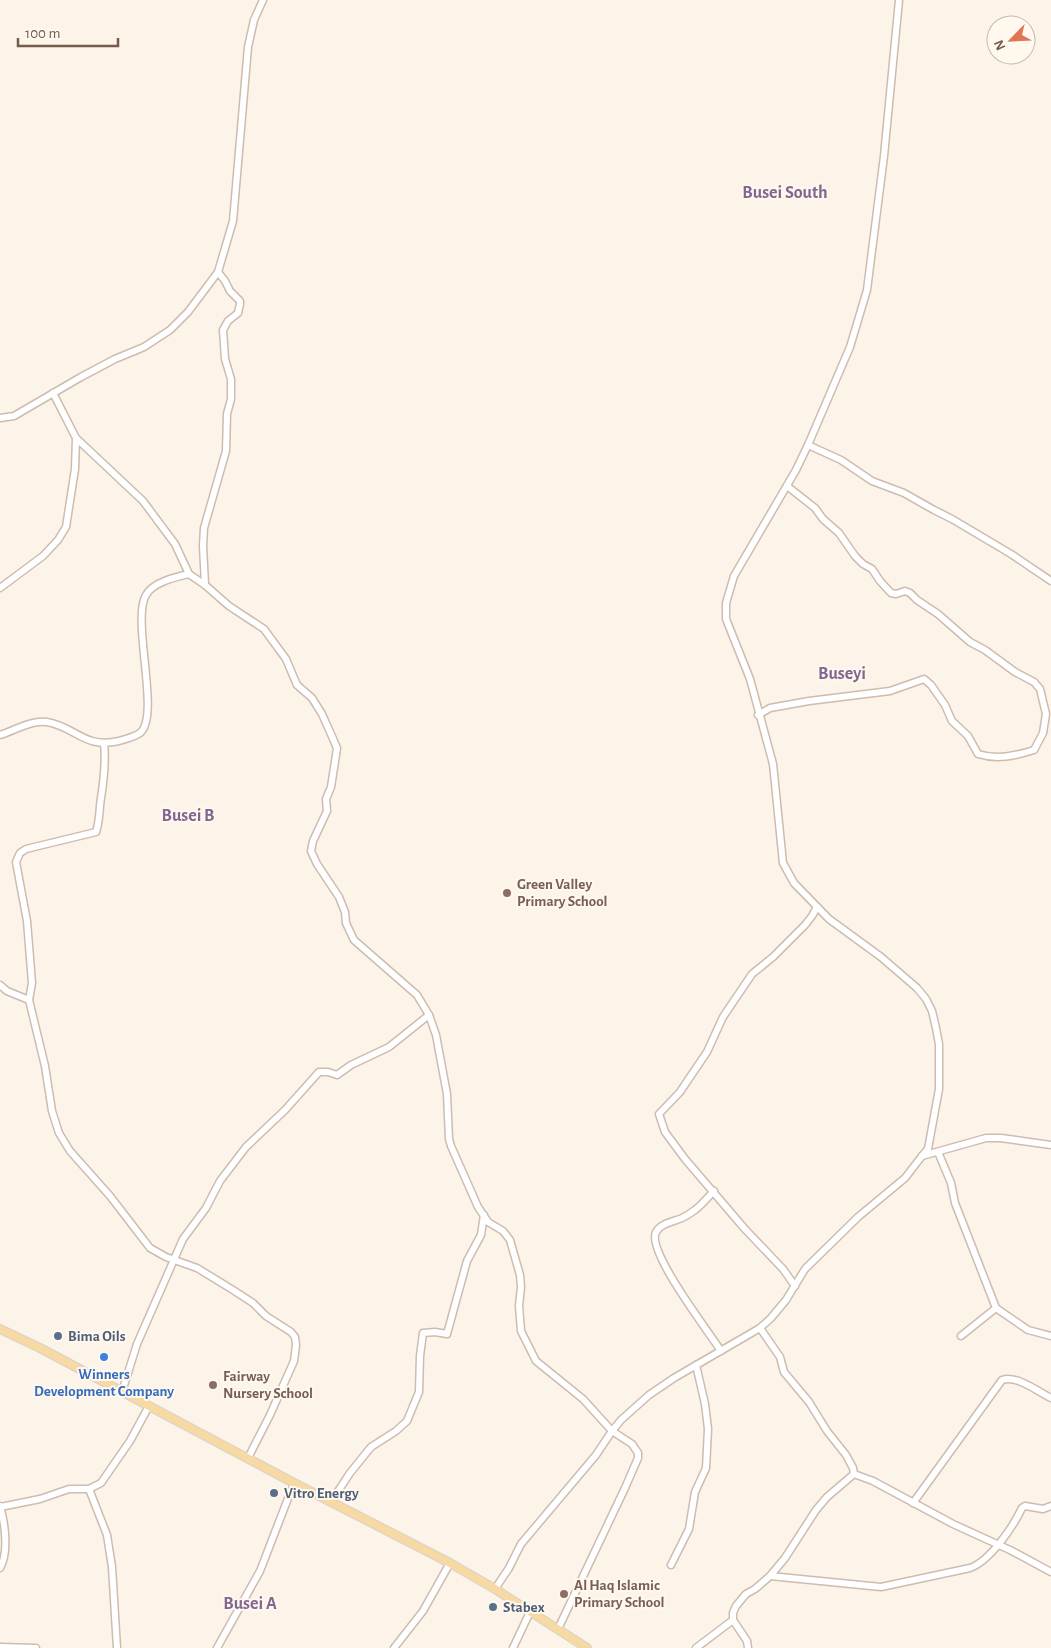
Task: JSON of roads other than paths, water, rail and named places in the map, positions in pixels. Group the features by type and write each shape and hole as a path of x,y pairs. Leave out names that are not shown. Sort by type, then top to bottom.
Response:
{"main road":[{"path":"0,1329 40,1348 294,1483 450,1563 495,1589 587,1648"}],"street":[{"path":"0,418 14,416 116,358 144,346 170,330 188,312 218,272 233,221 248,47 254,20 263,0"},
{"path":"495,1589 509,1568 521,1544 596,1455 612,1431 649,1395 760,1328 786,1300 805,1269 858,1217 905,1178 928,1149 939,1089 939,1044 932,1011 917,988 881,957 829,919 794,883 783,863 773,764 750,679 726,619 726,603 734,576 787,486 808,445 850,347 868,290 884,156 899,0"},
{"path":"205,585 204,528 226,451 227,414 231,399 231,379 226,359 223,330 228,321 238,313 240,304 240,301 230,292 218,272"},
{"path":"53,393 76,438 143,501 175,544 190,574 229,606 264,629 286,659 297,685 312,698 322,714 337,748 326,799 327,811 313,841 311,851 317,864 339,897 345,912 346,923 354,940 417,995 429,1015 436,1036 448,1094 449,1139 451,1146 478,1207 484,1216 495,1227 503,1231 510,1240 520,1275 519,1306 521,1331 531,1353 542,1367 583,1399 612,1431 636,1448 638,1452 638,1458 558,1629"},
{"path":"0,588 43,556 58,540 66,527 74,478 76,438"},
{"path":"808,445 841,460 872,481 904,493 952,518 1051,581"},
{"path":"758,714 775,707 890,691 924,679 931,685 945,704 952,720 968,736 978,754 988,757 1006,757 1034,750 1043,733 1046,714 1040,689 1034,682 1015,672 985,650 970,642 938,614 917,600 910,592 905,591 891,594 872,569 855,556 839,533 827,523 816,508 787,486"},
{"path":"0,735 31,723 46,722 60,726 84,739 104,743 128,739 141,732 147,720 147,690 141,607 146,594 154,587 173,578 190,574"},
{"path":"104,743 105,777 101,799 100,822 96,832 26,849 20,853 16,862 28,938 32,983 29,1000 45,1066 52,1111 59,1133 70,1151 110,1196 150,1248 197,1268 233,1290 253,1303 266,1316 291,1332 295,1337 294,1361 248,1458"},
{"path":"795,1286 783,1269 744,1228 685,1159 665,1132 659,1114 680,1092 706,1052 723,1018 752,974 773,957 805,925 817,907"},
{"path":"0,985 7,991 29,1000"},
{"path":"122,1392 137,1344 173,1266 173,1259 183,1239 206,1208 220,1181 246,1147 295,1099 319,1072 337,1075 352,1065 389,1047 429,1015"},
{"path":"922,1156 986,1138 1001,1138 1051,1145"},
{"path":"938,1152 951,1184 955,1203 996,1308 1028,1330 1051,1336"},
{"path":"714,1191 698,1208 681,1219 661,1226 655,1233 654,1240 658,1254 675,1283 721,1351"},
{"path":"331,1502 350,1472 371,1447 407,1421 419,1392 420,1356 424,1333 447,1334 448,1323 467,1261 481,1235 484,1216"},
{"path":"961,1336 996,1308"},
{"path":"760,1328 780,1357 784,1372 809,1402 827,1431 846,1455 854,1474"},
{"path":"670,1565 689,1529 695,1492 706,1468 708,1429 705,1404 696,1366"},
{"path":"913,1503 1002,1380 1016,1379 1051,1398"},
{"path":"0,1568 4,1561 6,1547 0,1507 40,1499 69,1489 89,1488 101,1483 130,1441 149,1406"},
{"path":"854,1474 873,1480 953,1524 998,1544 1051,1572"},
{"path":"748,1648 747,1641 733,1620 736,1606 746,1594 770,1576 785,1558 816,1510 854,1474"},
{"path":"217,1648 260,1571 294,1483"},
{"path":"89,1488 107,1535 112,1567 117,1648"},
{"path":"770,1576 881,1587 976,1566 1009,1532 1022,1508 1025,1506 1043,1509 1051,1506"},
{"path":"394,1648 423,1611 450,1563"},
{"path":"513,1648 530,1612"},
{"path":"696,1648 733,1620"},
{"path":"0,1647 36,1648"}],"place":[{"name":"Green Valley Primary School","path":"507,893"},
{"name":"Bima Oils","path":"58,1336"},
{"name":"Winners Development Company","path":"104,1357"},
{"name":"Fairway Nursery School","path":"213,1385"},
{"name":"Vitro Energy","path":"274,1493"},
{"name":"Al Haq Islamic Primary School","path":"564,1594"},
{"name":"Stabex","path":"493,1607"}],"district":[{"name":"Busei South","path":"785,192"},
{"name":"Buseyi","path":"842,673"},
{"name":"Busei B","path":"188,815"},
{"name":"Busei A","path":"250,1603"}]}
